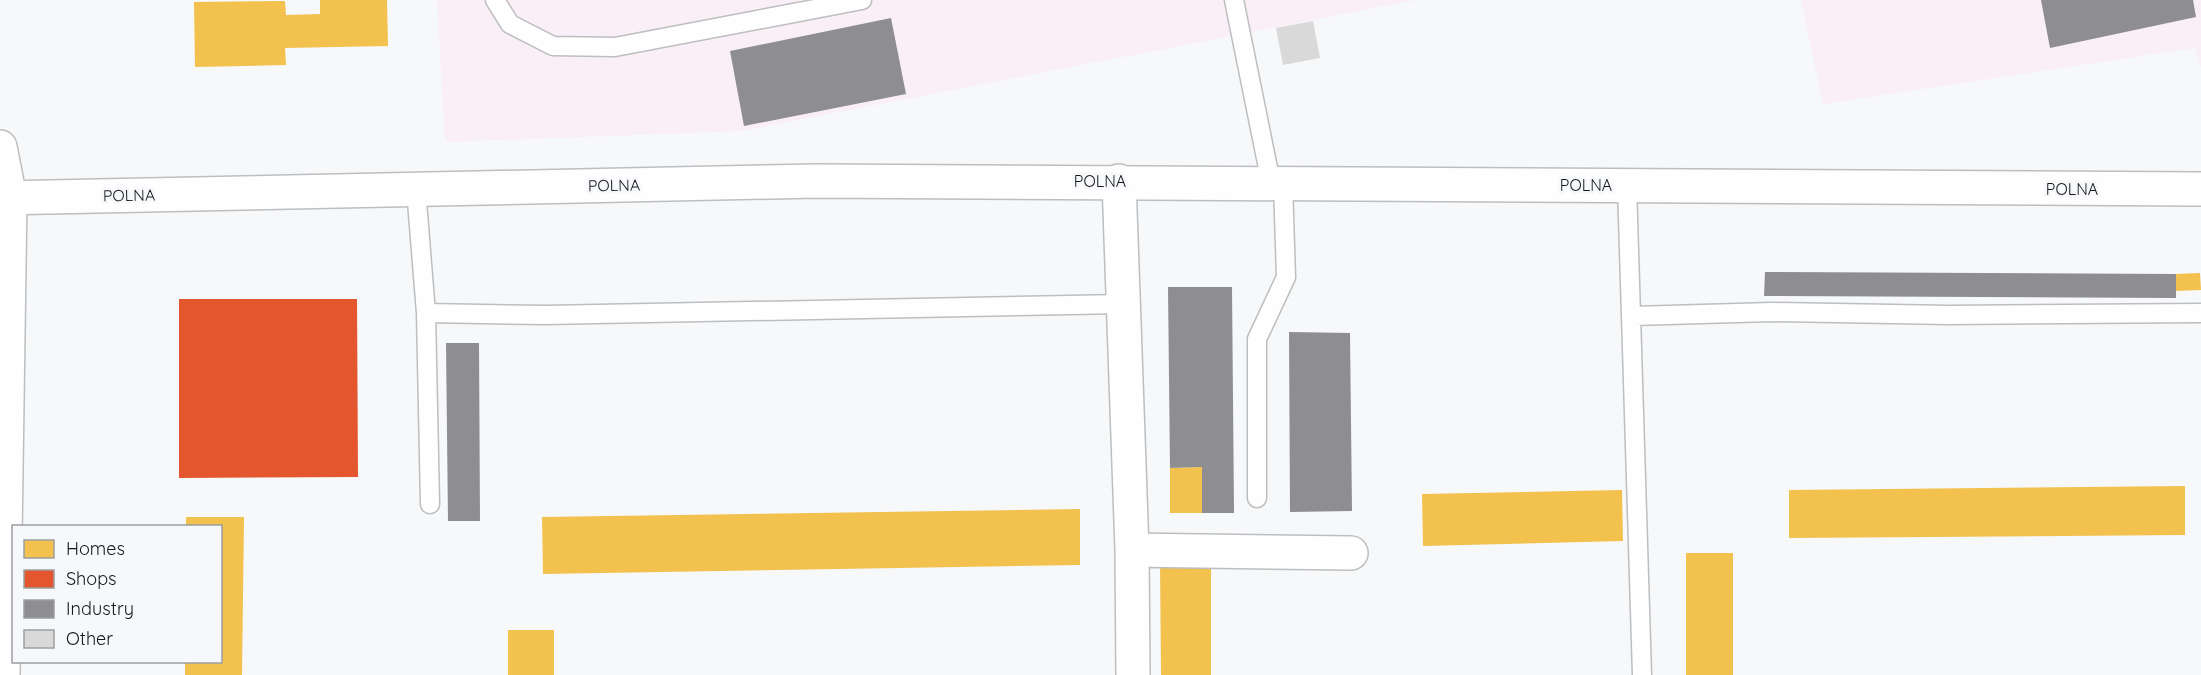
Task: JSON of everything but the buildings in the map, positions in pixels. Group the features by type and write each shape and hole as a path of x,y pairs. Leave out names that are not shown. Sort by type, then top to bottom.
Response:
{"street":[{"path":"0,147 5,198 3,675"},
{"name":"POLNA","path":"5,198 816,180 2201,189"},
{"path":"1119,181 1132,550 1133,675"},
{"path":"1132,550 1351,553"}],"lane":[{"path":"495,0 510,24 553,46 615,47 861,0"},
{"path":"1234,0 1277,183 1286,277 1257,339 1257,498"},
{"path":"1627,185 1642,675"},
{"path":"416,189 426,314 430,504"},
{"path":"426,314 545,315 1124,304"},
{"path":"1632,316 1772,312 1949,315 2201,313"}],"shaded area":[{"path":"437,0 1416,0 742,131 445,142"},
{"path":"1801,0 2201,0 2201,67 2195,48 1823,104"}]}
